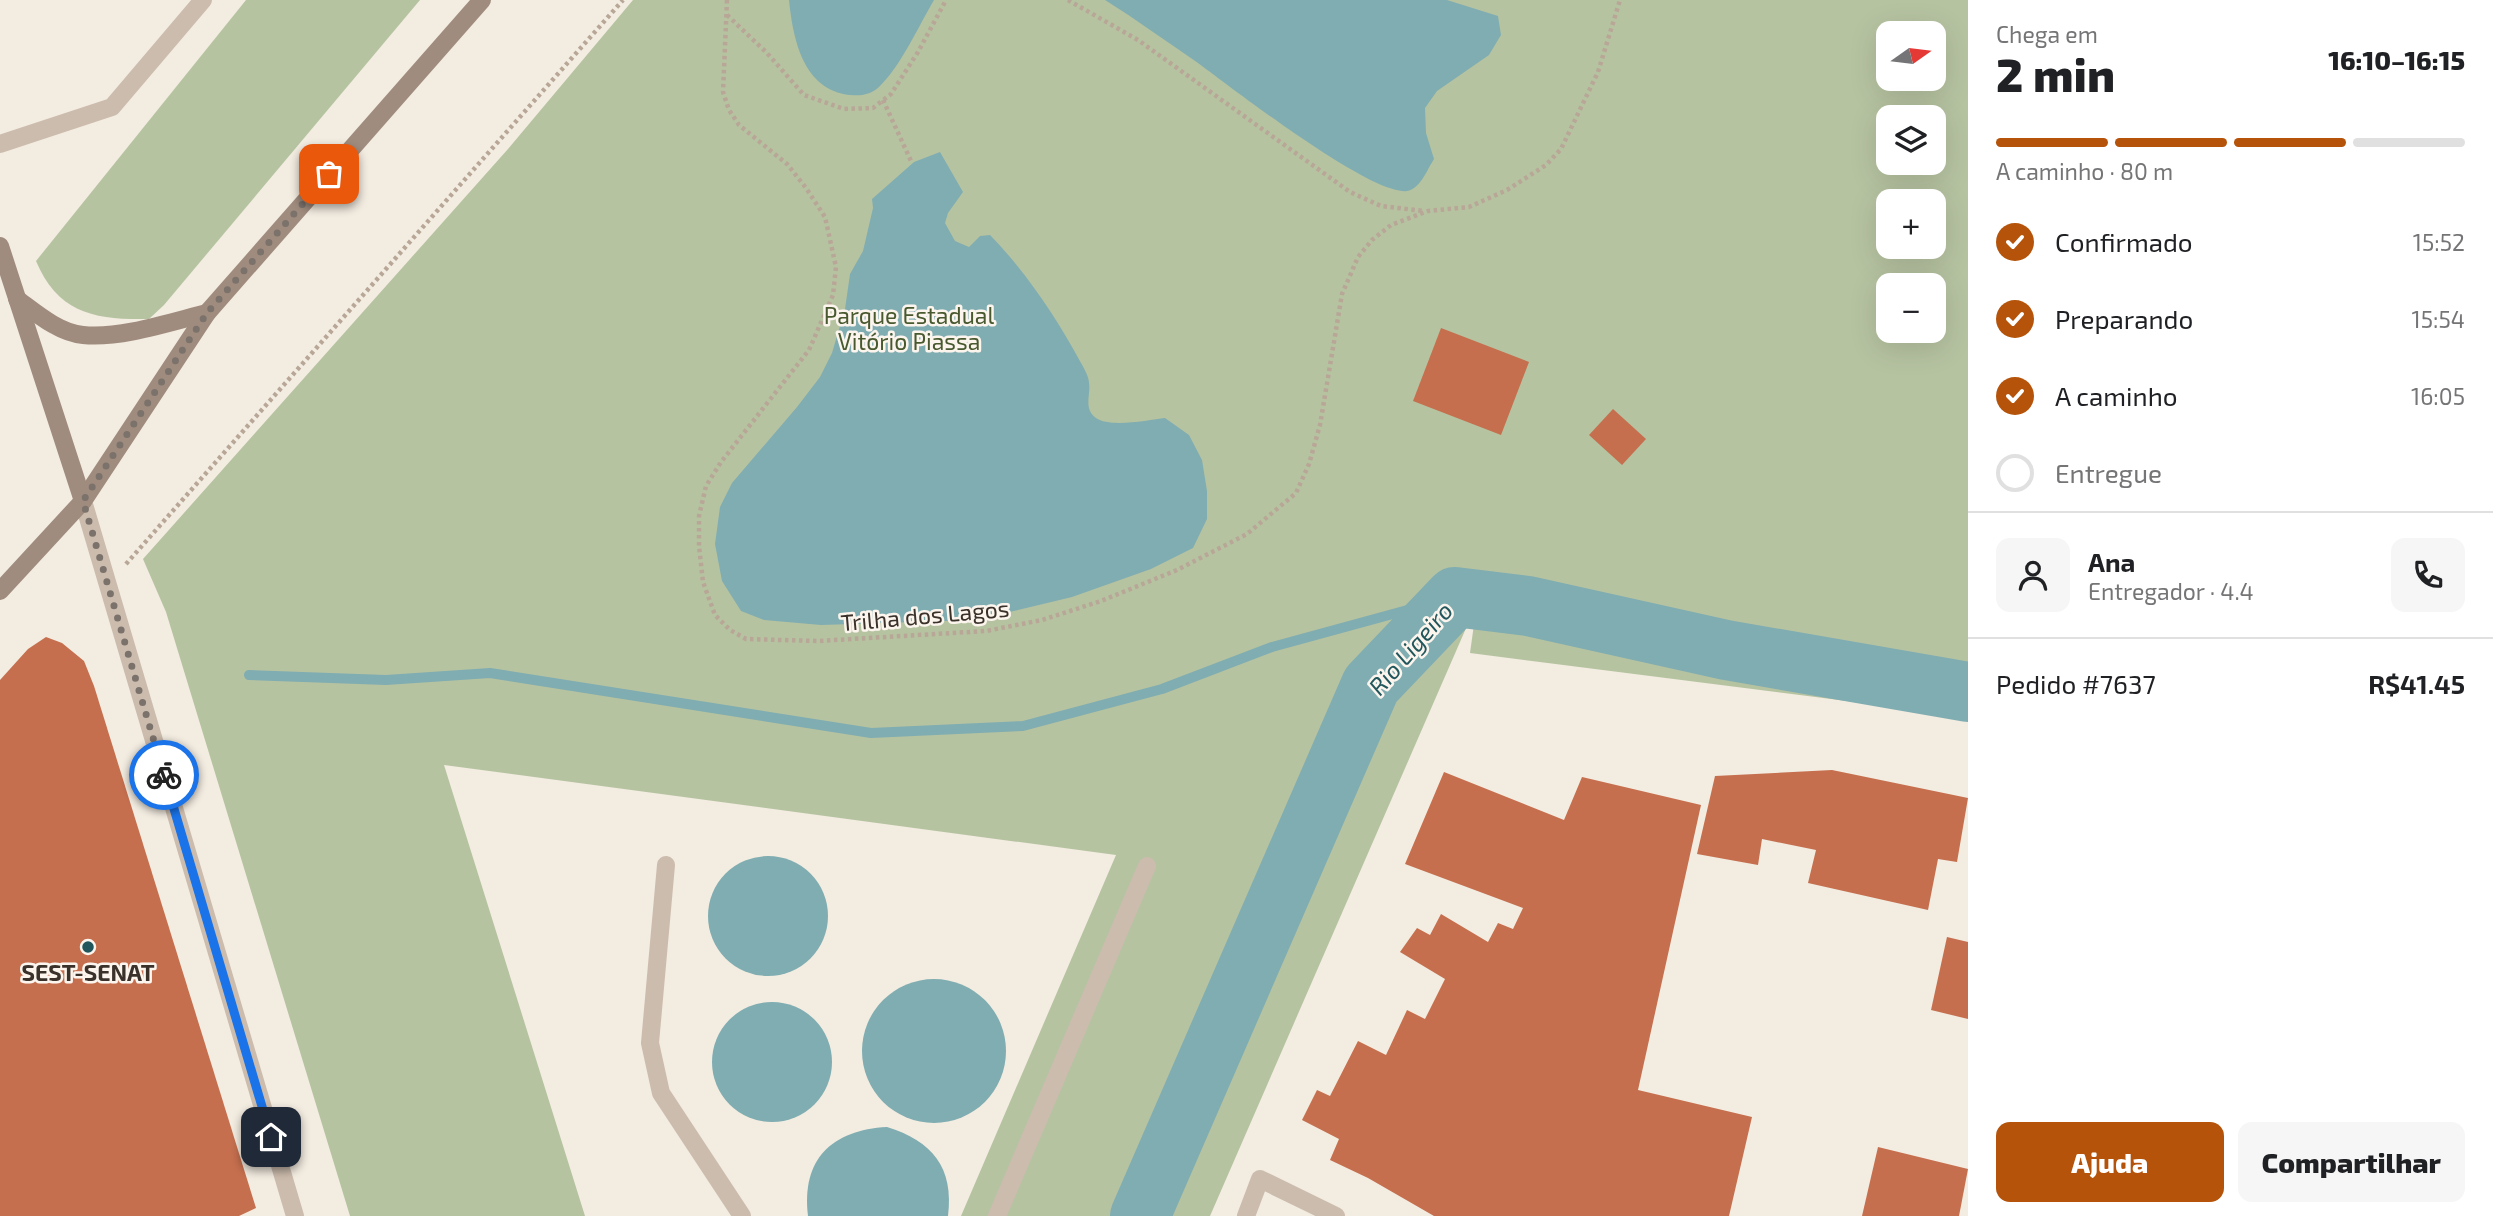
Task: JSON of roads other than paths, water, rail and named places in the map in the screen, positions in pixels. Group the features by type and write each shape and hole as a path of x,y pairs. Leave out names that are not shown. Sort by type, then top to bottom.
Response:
{"main road":[{"path":"0,591 83,501 207,313 482,0"},
{"path":"0,247 83,501"},
{"path":"17,299 49,323 82,335 129,332 207,313"}],"street":[{"path":"0,144 112,107 203,0"},
{"path":"83,501 295,1216"},
{"path":"666,865 650,1042 661,1093 742,1216"},
{"path":"997,1216 1147,866"},
{"path":"1246,1216 1260,1179 1336,1216"}],"water":[{"path":"789,0 934,0 887,78 872,92 850,95 821,84 811,73 798,46"},
{"path":"1105,0 1447,0 1498,16 1501,35 1489,55 1437,91 1425,108 1426,133 1434,159 1419,183 1407,191 1389,188 1334,159"},
{"path":"940,152 963,192 948,213 945,223 955,241 969,247 980,236 990,235 1016,264 1051,312 1085,370 1089,381 1089,406 1096,418 1120,423 1165,418 1189,435 1202,460 1207,491 1207,519 1193,548 1151,569 1072,597 977,620 821,625 764,620 741,611 722,581 715,544 720,507 732,483 820,377 832,353 845,309 850,274 863,251 873,208 872,199 914,162"},
{"path":"768,856 791,860 811,873 824,893 828,916 824,939 811,959 791,972 768,976 745,972 725,959 712,939 708,916 712,893 725,873 745,860"},
{"path":"934,979 961,985 985,1000 1000,1024 1006,1051 1000,1078 985,1102 961,1117 934,1123 907,1117 883,1102 868,1078 862,1051 868,1024 883,1000 907,985"},
{"path":"772,1002 795,1006 815,1019 828,1039 832,1062 828,1085 815,1105 795,1118 772,1122 749,1118 729,1105 716,1085 712,1062 716,1039 729,1019 749,1006"},
{"path":"887,1127 916,1140 937,1158 947,1183 948,1216 808,1216 810,1178 824,1151 850,1134"}],"waterway":[{"path":"249,675 386,680 490,673 871,733 1023,726 1162,689 1272,647 1455,597"},
{"name":"Rio Ligeiro","path":"1140,1216 1371,685 1455,597 1528,606 1726,650 1968,692"}],"place":[{"name":"SEST-SENAT","path":"88,947"}],"park label":[{"name":"Parque Estadual Vitório Piassa","path":"909,328"}]}
